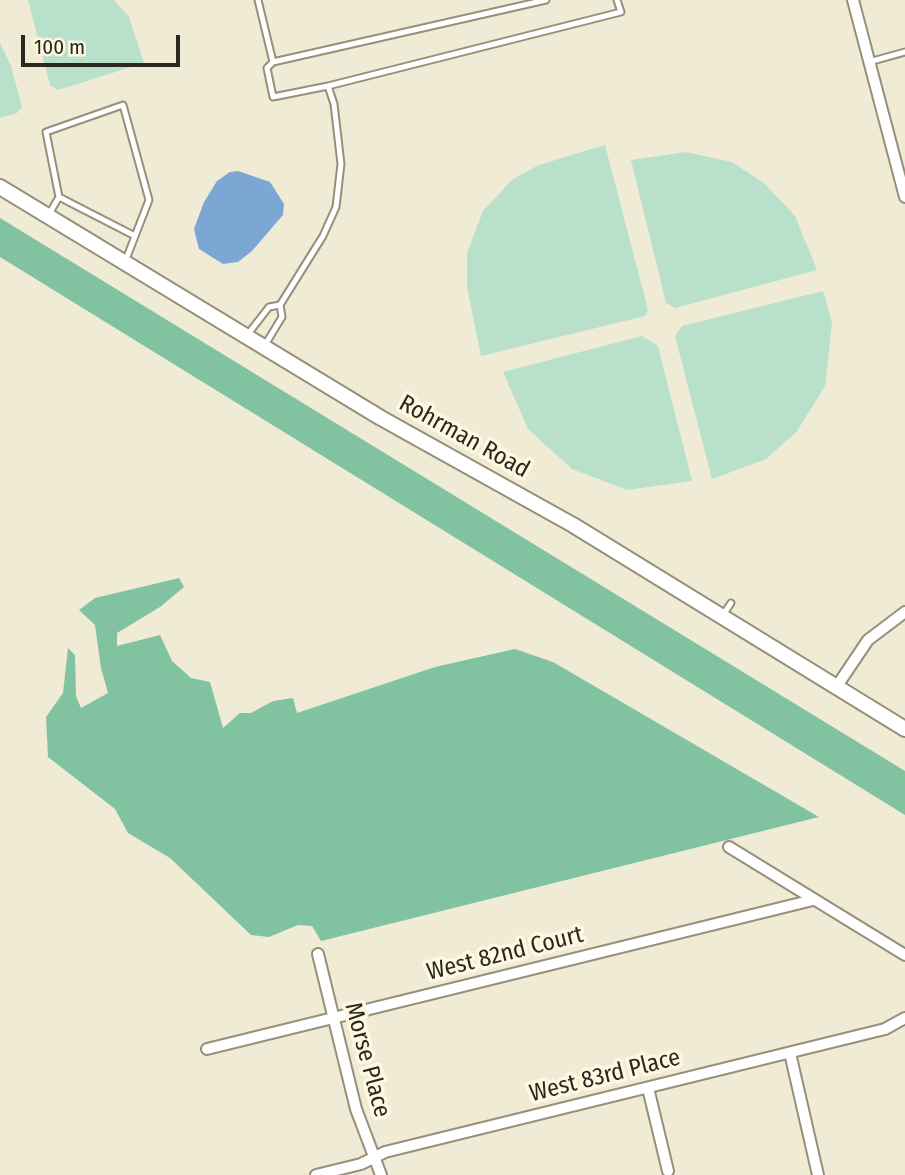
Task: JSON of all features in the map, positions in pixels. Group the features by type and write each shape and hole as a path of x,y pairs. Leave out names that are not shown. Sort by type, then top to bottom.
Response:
{"street":[{"path":"853,0 905,197"},
{"name":"Rohrman Road","path":"0,187 381,418 541,506 905,729"},
{"path":"837,687 868,640 905,612"},
{"path":"729,847 905,955"},
{"name":"West 82nd Court","path":"207,1049 813,900"},
{"name":"Morse Place","path":"318,954 356,1109 381,1175"},
{"name":"West 83rd Place","path":"316,1175 361,1164 373,1157 885,1029 905,1018"},
{"path":"790,1053 818,1175"},
{"path":"648,1088 668,1171"}],"lane":[{"path":"258,0 273,62"},
{"path":"545,0 273,62 267,68 273,97 328,86 621,12 617,0"},
{"path":"869,62 905,52"},
{"path":"264,347 282,317 280,305 323,236 336,207 341,164 334,104 328,86"},
{"path":"48,216 59,198 46,132 123,105 130,119 149,200 133,235 125,262"},
{"path":"59,198 133,235"},
{"path":"246,336 270,307 280,305"},
{"path":"722,616 731,603"}],"green space":[{"path":"28,0 114,0 129,17 144,63 58,90 50,85"},
{"path":"0,43 11,66 22,107 17,113 0,118"},
{"path":"605,145 648,310 645,316 481,356 467,287 467,253 483,211 513,179 539,165"},
{"path":"686,152 732,162 765,184 795,216 817,270 675,308 666,303 631,160"},
{"path":"0,218 905,771 905,815 0,257"},
{"path":"823,291 832,322 825,386 797,431 766,459 712,479 675,336 682,326"},
{"path":"642,336 658,346 692,481 627,490 572,469 528,429 503,372"},
{"path":"179,578 184,587 160,607 117,633 117,646 160,635 172,661 191,678 210,682 223,728 240,713 251,713 273,701 293,698 297,713 435,667 515,649 553,662 819,817 321,941 312,926 298,925 269,937 251,935 170,858 128,833 115,809 48,757 46,717 63,693 68,648 75,655 76,696 81,708 108,693 101,668 95,625 79,610 95,598"}],"water":[{"path":"238,171 270,182 284,204 283,215 252,251 238,262 223,264 199,249 194,229 204,202 217,181 230,172"}]}
